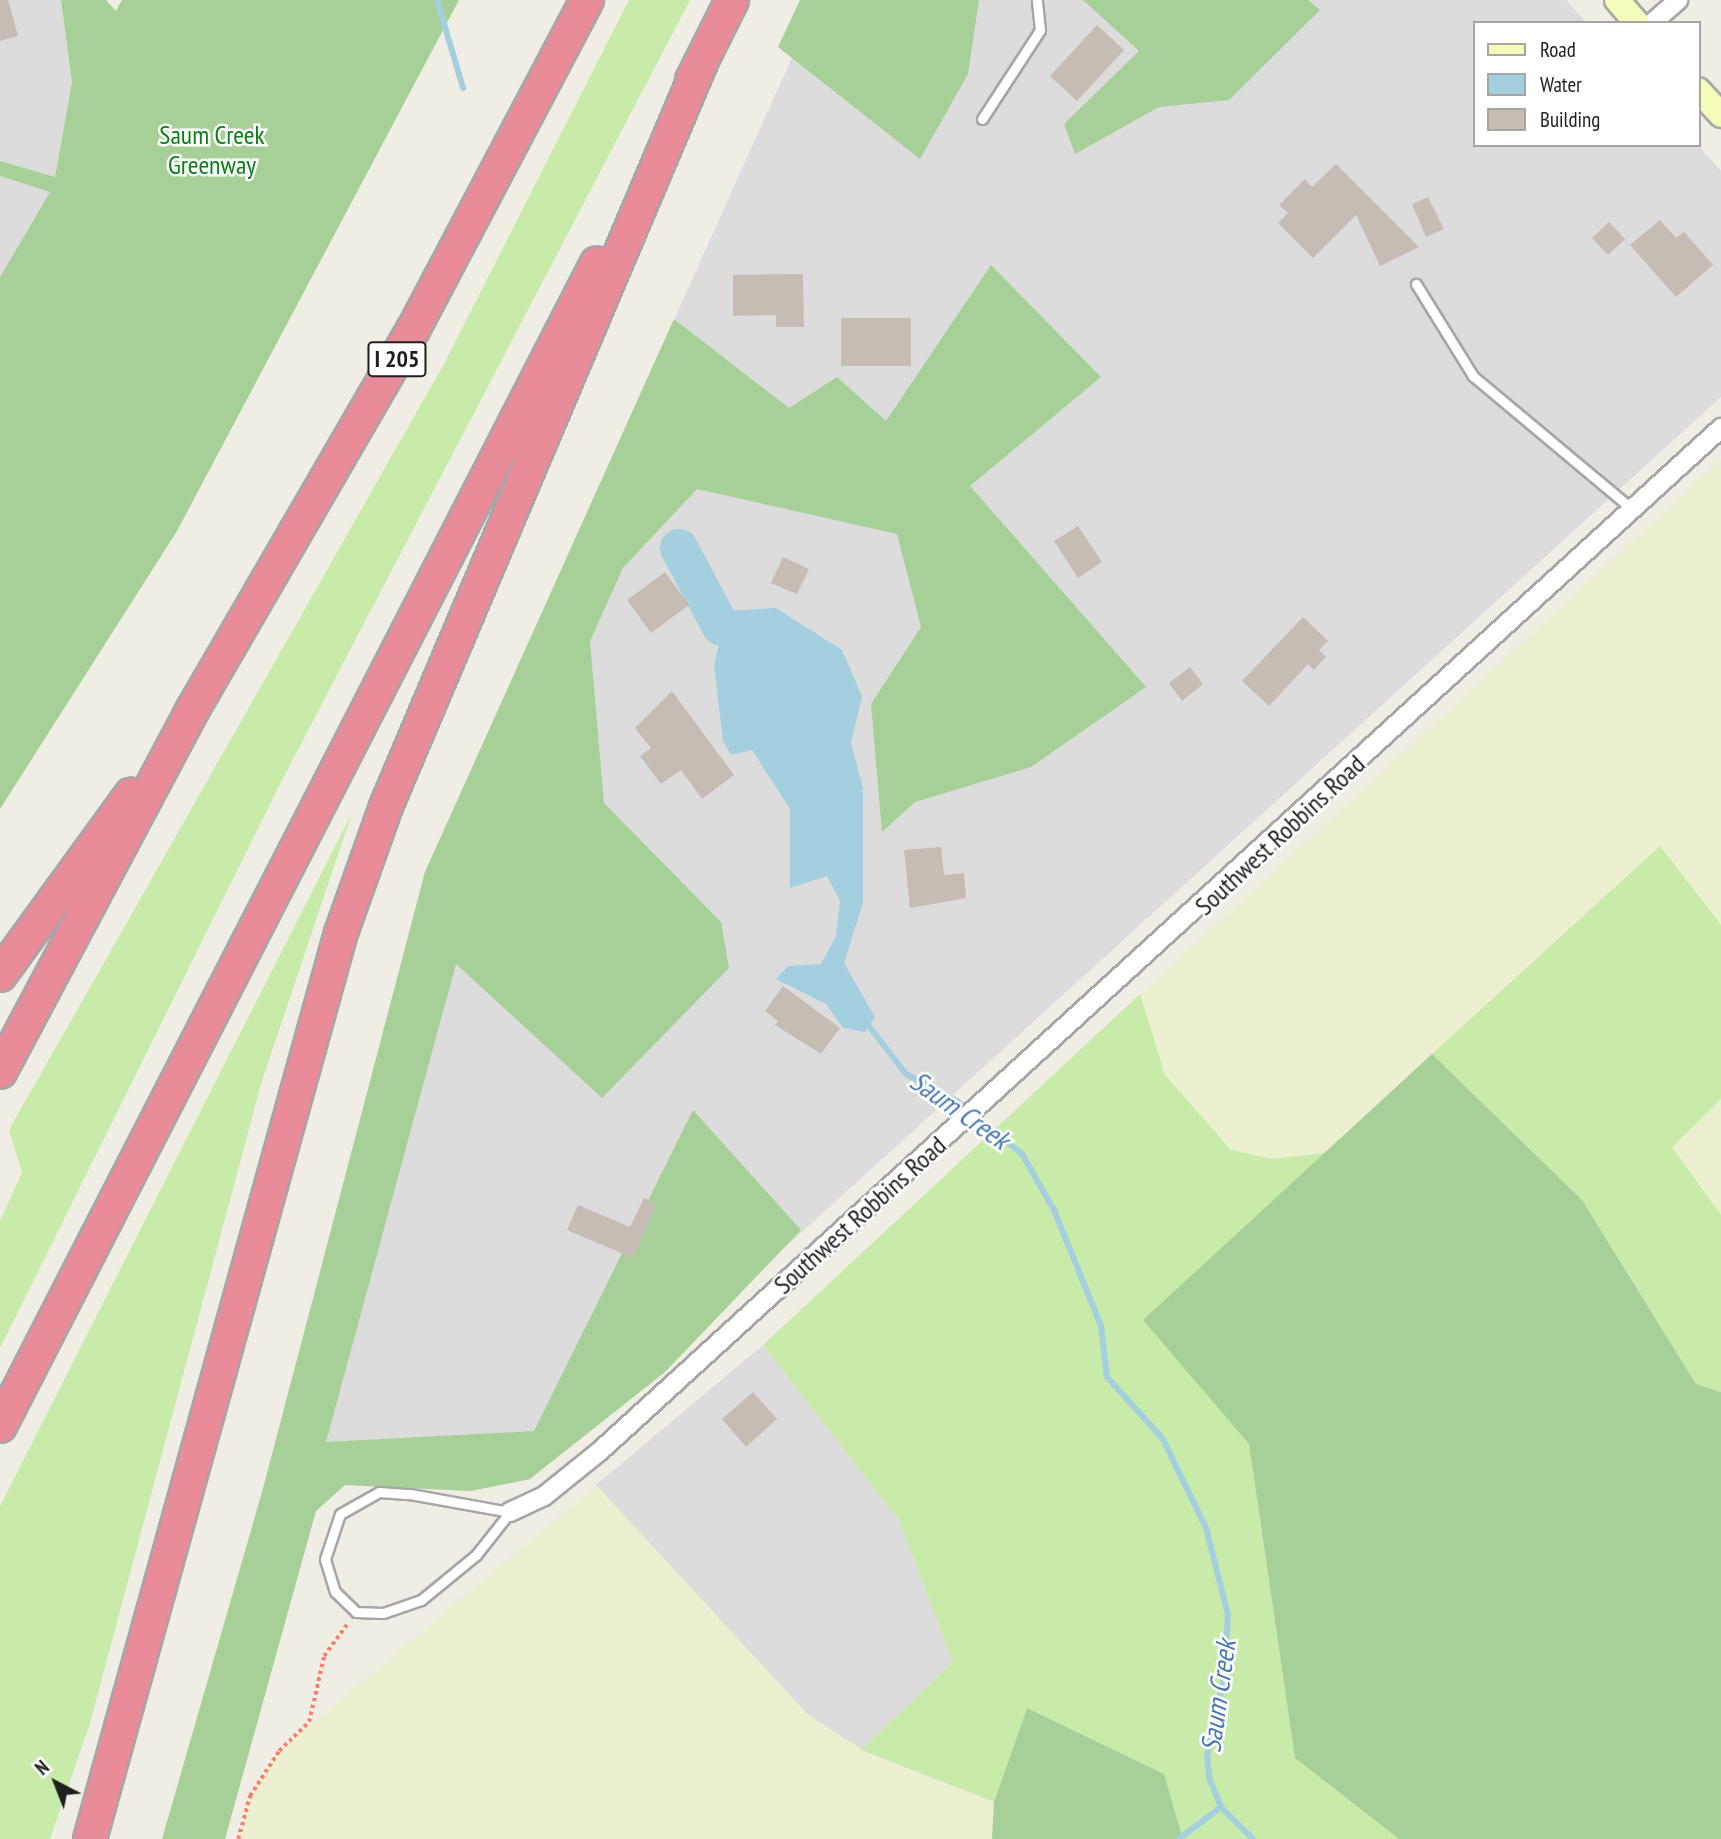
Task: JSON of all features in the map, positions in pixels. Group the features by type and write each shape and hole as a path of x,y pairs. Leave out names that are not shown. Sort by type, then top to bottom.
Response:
{"highway":[{"name":"I 205","path":"193,709 414,330 587,0"},
{"path":"0,1426 732,0"},
{"path":"90,1839 341,933 387,804 701,63"},
{"path":"0,975 193,709"},
{"path":"0,1072 193,709"}],"main road":[{"path":"1617,0 1635,21"},
{"path":"1700,92 1721,115"}],"street":[{"path":"1654,21 1678,0"},
{"name":"Southwest Robbins Road","path":"510,1512 544,1496 600,1451 1008,1082 1721,428"}],"lane":[{"path":"982,119 1040,30 1037,0"},
{"path":"1416,284 1472,376 1633,510"},
{"path":"356,1612 335,1592 325,1559 340,1514 357,1500 379,1492 399,1493 510,1512"},
{"name":"Southwest Robbins Road","path":"356,1612 383,1613 421,1600 476,1555 510,1512"}],"path":[{"path":"238,1839 250,1796 279,1751 309,1722 324,1656 356,1612"}],"shaded area":[{"path":"0,0 61,0 72,82 55,178 0,161"},
{"path":"818,0 1566,0 1585,21 1472,21 1472,147 1700,147 1721,171 1721,397 530,1479 470,1491 345,1485 316,1511 264,1485 425,872"},
{"path":"0,176 50,192 0,277"},
{"path":"763,1345 899,1520 953,1662 861,1750 807,1714 596,1485"}],"green space":[{"name":"Saum Creek Greenway","path":"61,0 106,0 116,11 122,0 459,0 177,531 0,809 0,277 50,192 0,176 0,161 55,177 72,82"},
{"path":"629,0 690,0 280,784 0,1348 0,1221 22,1172 9,1130 444,364"},
{"path":"800,0 979,0 968,74 920,159 778,47"},
{"path":"1083,0 1308,0 1320,10 1229,100 1159,107 1075,154 1064,124 1139,51"},
{"path":"991,265 1101,377 970,486 1146,687 1031,767 915,802 882,832 871,704 921,627 897,534 697,489 623,568 590,641 604,803 721,922 729,968 602,1098 456,964 326,1442 534,1431 693,1110 801,1230 665,1372 530,1479 470,1491 345,1485 316,1511 225,1839 162,1839 264,1485 425,872 674,319 789,408 837,377 886,421"},
{"path":"1721,459 1721,925 1660,846 1325,1153 1272,1159 1231,1150 1165,1075 1140,994"},
{"path":"352,813 261,1084 90,1723 50,1839 0,1839 0,1506"},
{"path":"1660,846 1721,925 1721,1099 1672,1147 1721,1215 1721,1392 1696,1384 1582,1200 1432,1054"},
{"path":"1140,994 1165,1075 1231,1150 1272,1159 1325,1153 1144,1320 1249,1444 1295,1758 1399,1839 1183,1839 1164,1774 1027,1708 994,1802 861,1750 953,1662 899,1520 763,1345"},
{"path":"1432,1054 1582,1200 1696,1384 1721,1392 1721,1839 1399,1839 1295,1758 1249,1444 1143,1320"},
{"path":"1721,1099 1721,1215 1672,1147"},
{"path":"596,1485 807,1714 872,1756 994,1802 992,1839 238,1839 250,1796 279,1751"},
{"path":"1027,1708 1164,1774 1183,1839 992,1839 994,1802"}],"water":[{"path":"776,608 842,650 862,696 851,743 863,788 863,903 844,963 875,1017 865,1032 843,1028 826,1004 776,979 788,966 821,964 836,936 840,901 827,876 790,888 790,809 752,750 731,755 723,741 714,665 727,611"}],"building":[{"path":"0,0 8,0 18,36 0,41"},
{"path":"1097,25 1124,50 1077,101 1050,76"},
{"path":"1336,164 1419,247 1380,266 1356,215 1313,258 1278,223 1288,213 1279,205 1305,179 1312,187"},
{"path":"1428,197 1444,229 1426,237 1412,204"},
{"path":"1660,220 1676,238 1684,232 1713,265 1676,297 1630,245"},
{"path":"1609,222 1625,239 1608,255 1592,238"},
{"path":"803,274 804,327 776,327 776,315 733,316 733,275"},
{"path":"841,318 911,318 911,366 841,366"},
{"path":"1078,526 1102,562 1078,578 1054,541"},
{"path":"783,557 809,569 797,594 771,583"},
{"path":"665,572 689,605 651,633 627,600"},
{"path":"1303,617 1328,641 1319,650 1326,657 1314,670 1308,664 1269,706 1242,681"},
{"path":"1190,667 1203,684 1182,701 1169,683"},
{"path":"672,691 734,775 702,799 681,770 661,784 640,756 651,748 635,728"},
{"path":"941,847 944,875 964,873 966,898 910,908 904,850"},
{"path":"783,986 840,1028 821,1054 775,1025 778,1021 765,1011"},
{"path":"644,1198 657,1204 633,1258 567,1230 578,1205 630,1227"},
{"path":"753,1392 777,1419 746,1447 722,1419"}],"waterway":[{"name":"Saum Creek","path":"437,0 463,88"},
{"name":"Saum Creek","path":"679,548 721,627"},
{"name":"Saum Creek","path":"865,1021 906,1074 957,1101 1022,1154 1054,1210 1101,1326 1107,1377 1163,1439 1206,1528 1228,1615 1224,1678 1207,1757 1210,1780 1221,1807 1253,1839"},
{"name":"Saum Creek","path":"1179,1839 1221,1807"}]}
